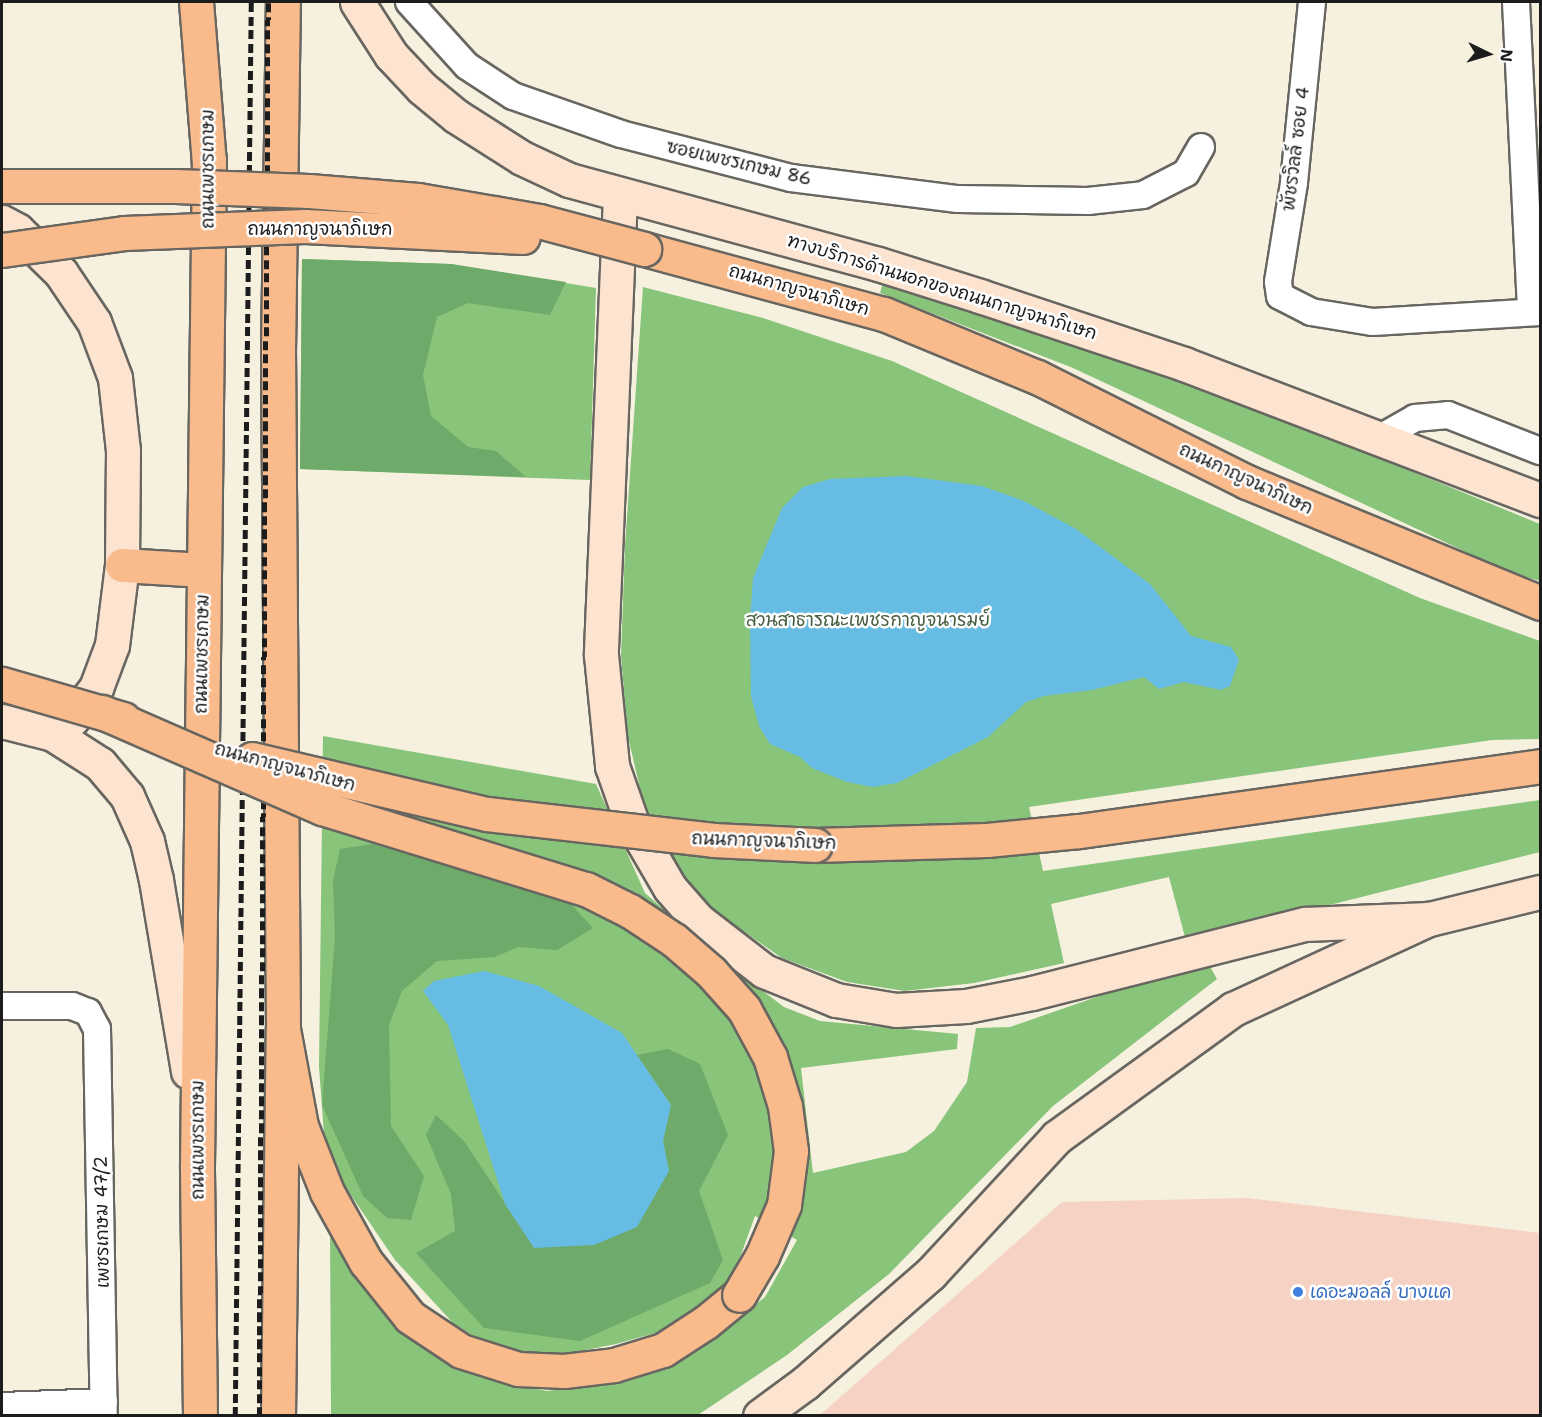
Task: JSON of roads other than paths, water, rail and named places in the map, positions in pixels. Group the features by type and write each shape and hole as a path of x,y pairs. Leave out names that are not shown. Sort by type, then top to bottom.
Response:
{"main road":[{"name":"ถนนเพชรเกษม","path":"200,1416 197,1165 209,164 205,2"},
{"path":"278,1416 283,1029 278,352 282,2"},
{"name":"ทางบริการด้านนอกของถนนกาญจนาภิเษก","path":"357,2 391,55 422,88 456,116 522,158 569,180 620,196 836,252 969,292 1184,364 1540,500"},
{"path":"2,186 175,186 407,199 539,222 644,249"},
{"path":"620,196 602,655 612,766 638,832 670,888 698,920 764,971 836,1000 896,1010 966,1006 1032,993 1305,924 1429,919"},
{"path":"2,222 17,230 61,273 94,322 115,378 123,450 122,565 112,645 96,688 72,719 53,734"},
{"name":"ถนนกาญจนาภิเษก","path":"2,250 124,233 305,226 465,233 644,249 884,315 1037,377 1247,482 1540,603"},
{"path":"122,565 203,570"},
{"name":"ถนนกาญจนาภิเษก","path":"2,684 285,768 487,814 659,835 815,845 987,840 1079,831 1540,766"},
{"path":"102,712 322,808 586,889 674,940 711,972 744,1009 770,1057 784,1106 790,1151 784,1204 762,1256 739,1295 706,1322 663,1350 614,1365 564,1371 518,1369 460,1351 410,1317 366,1262 327,1192 301,1126 283,1029"},
{"path":"2,721 53,734 100,764 127,796 147,841 185,1041 197,1165"},
{"path":"760,1416 806,1383 931,1273 1057,1137 1233,1009 1429,919 1540,892"}],"street":[{"name":"ซอยเพชรเกษม 86","path":"409,2 467,66 513,96 621,134 791,178 958,199 1088,201 1143,195 1186,173 1201,147"},
{"name":"พัชรวิลล์ ซอย 4","path":"1312,2 1294,183 1278,282 1280,296 1311,312 1373,322 1536,312"},
{"path":"1516,2 1536,312"},
{"path":"1380,438 1415,418 1448,415 1540,451"},
{"name":"เพชรเกษม 47/2","path":"2,1006 72,1006 88,1012 98,1029 104,1409"},
{"path":"2,1406 104,1409"}],"water":[{"path":"907,476 982,486 1024,501 1076,529 1150,584 1191,636 1231,647 1239,660 1230,686 1221,690 1184,682 1159,689 1144,677 1092,690 1044,696 1026,702 988,737 897,783 873,787 847,782 812,768 800,757 770,744 759,726 751,696 750,620 753,578 782,508 803,487 830,479"},
{"path":"484,971 539,986 622,1033 671,1105 663,1141 669,1171 637,1227 594,1245 534,1248 505,1204 448,1025 423,991 434,981"}],"railway":[{"path":"235,1416 251,2"},
{"path":"259,1416 268,2"}],"place":[{"name":"เดอะมอลล์ บางแค","path":"1298,1292"}],"park label":[{"name":"สวนสาธารณะเพชรกาญจนารมย์","path":"868,620"}]}
